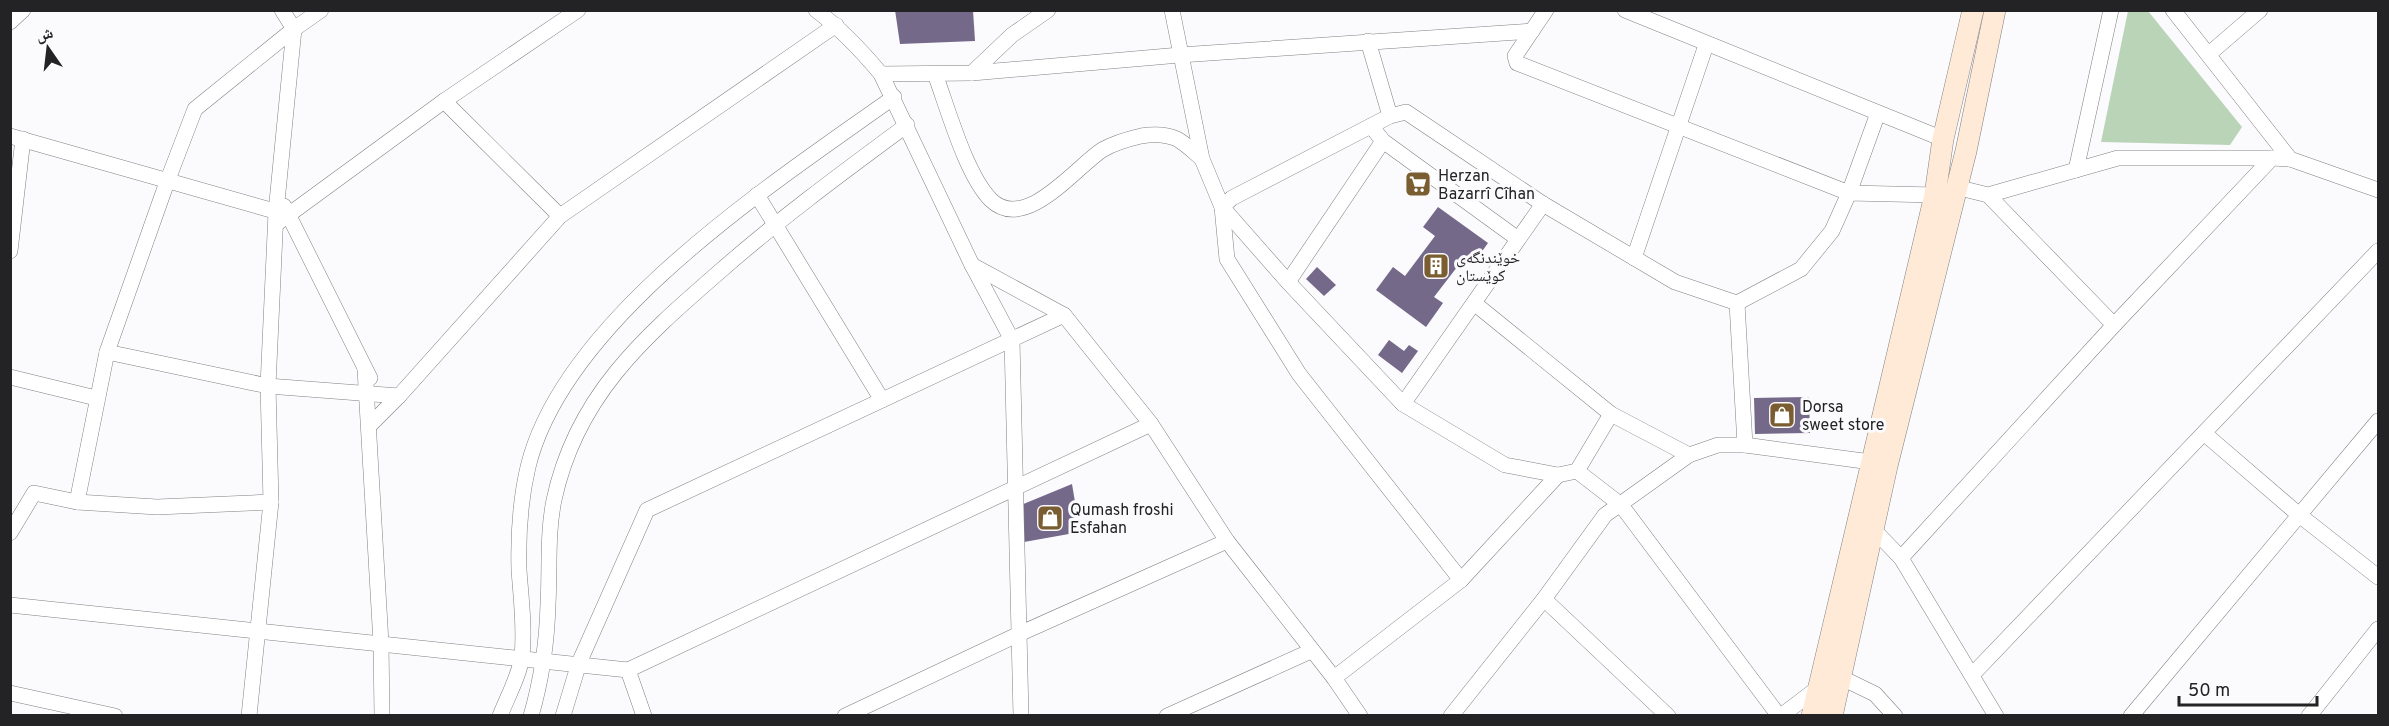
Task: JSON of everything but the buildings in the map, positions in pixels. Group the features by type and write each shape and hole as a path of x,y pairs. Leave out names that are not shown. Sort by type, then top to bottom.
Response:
{"street":[{"path":"10,21 23,10"},
{"path":"249,716 271,502 268,386 280,217 278,194 294,29 282,10"},
{"path":"76,502 107,352 195,109 321,10"},
{"path":"280,217 444,100 578,10"},
{"path":"816,10 859,47 881,74 894,97 972,265 1012,340 1021,716"},
{"path":"972,73 1012,35 1048,10"},
{"path":"1172,10 1202,159 1222,207 1227,259 1299,374 1461,580"},
{"path":"1546,10 1515,56 1516,63 1849,193 1935,195"},
{"path":"1625,10 1706,45 1943,139"},
{"path":"1832,716 1842,678 1865,527 1871,462 1935,195 1943,139 1973,10"},
{"path":"1812,716 1865,527 1887,465 1966,151 1995,10"},
{"path":"2076,170 2111,10"},
{"path":"2173,10 2290,159"},
{"path":"2209,54 2260,10"},
{"path":"369,426 399,396 560,216 836,25"},
{"path":"881,74 972,73 1180,55 1532,31"},
{"path":"1368,41 1390,116"},
{"path":"1634,258 1706,45"},
{"path":"935,74 974,173 986,193 1004,208 1020,209 1040,201 1104,149 1134,137 1159,134 1169,136 1186,145 1202,159"},
{"path":"500,716 522,657 519,521 529,465 544,421 565,385 605,333 634,302 687,254 757,195 894,97"},
{"path":"444,100 560,216"},
{"path":"1222,207 1232,198 1390,116 1406,112 1543,204 1675,282 1737,303 1801,269 1832,231 1849,193 1878,113"},
{"path":"531,716 545,660 548,548 554,501 562,470 585,417 623,362 651,333 775,224 907,125"},
{"path":"1371,126 1383,141 1518,238"},
{"path":"10,251 17,138 280,217 365,369 373,394 386,410"},
{"path":"1288,282 1383,141"},
{"path":"1956,188 1988,195 2118,158 2272,158 2290,159 2379,190"},
{"path":"1901,558 2114,325 2272,158"},
{"path":"757,195 882,400"},
{"path":"1988,195 2114,325"},
{"path":"1403,404 1543,204"},
{"path":"1222,207 1288,282 1403,404 1506,465 1558,475 1577,471 1611,414"},
{"path":"1972,675 2379,251"},
{"path":"972,265 1064,315 1150,424 1227,542 1334,678 1360,716"},
{"path":"1474,303 1611,414 1689,455"},
{"path":"1737,303 1745,445"},
{"path":"563,716 579,663 647,510 1064,315"},
{"path":"107,352 268,386 399,396"},
{"path":"10,377 96,398"},
{"path":"373,394 369,426 381,643 382,716"},
{"path":"2131,716 2298,514 2379,421"},
{"path":"10,605 522,657 628,670 1150,424"},
{"path":"2205,434 2298,514 2379,577"},
{"path":"1451,716 1544,599 1605,515 1689,455 1718,445 1745,445 1871,462"},
{"path":"1577,471 1621,505 1780,716 1819,687"},
{"path":"1334,678 1461,580 1558,475"},
{"path":"10,533 34,493 76,502 157,507 271,502"},
{"path":"1865,527 1901,558 1996,716"},
{"path":"844,716 1019,634 1227,542"},
{"path":"1544,599 1668,716"},
{"path":"2309,716 2379,629"},
{"path":"1167,716 1311,651"},
{"path":"628,670 644,716"},
{"path":"1842,678 1875,694 1896,716"},
{"path":"10,693 116,716"}],"green space":[{"path":"2128,11 2148,11 2242,127 2230,145 2101,142"}],"place":[{"name":"Herzan Bazarrî Cîhan","path":"1418,184"},
{"name":"خوێندنگەی کوێستان","path":"1436,266"},
{"name":"Dorsa sweet store","path":"1782,415"},
{"name":"Qumash froshi Esfahan","path":"1050,518"}]}
